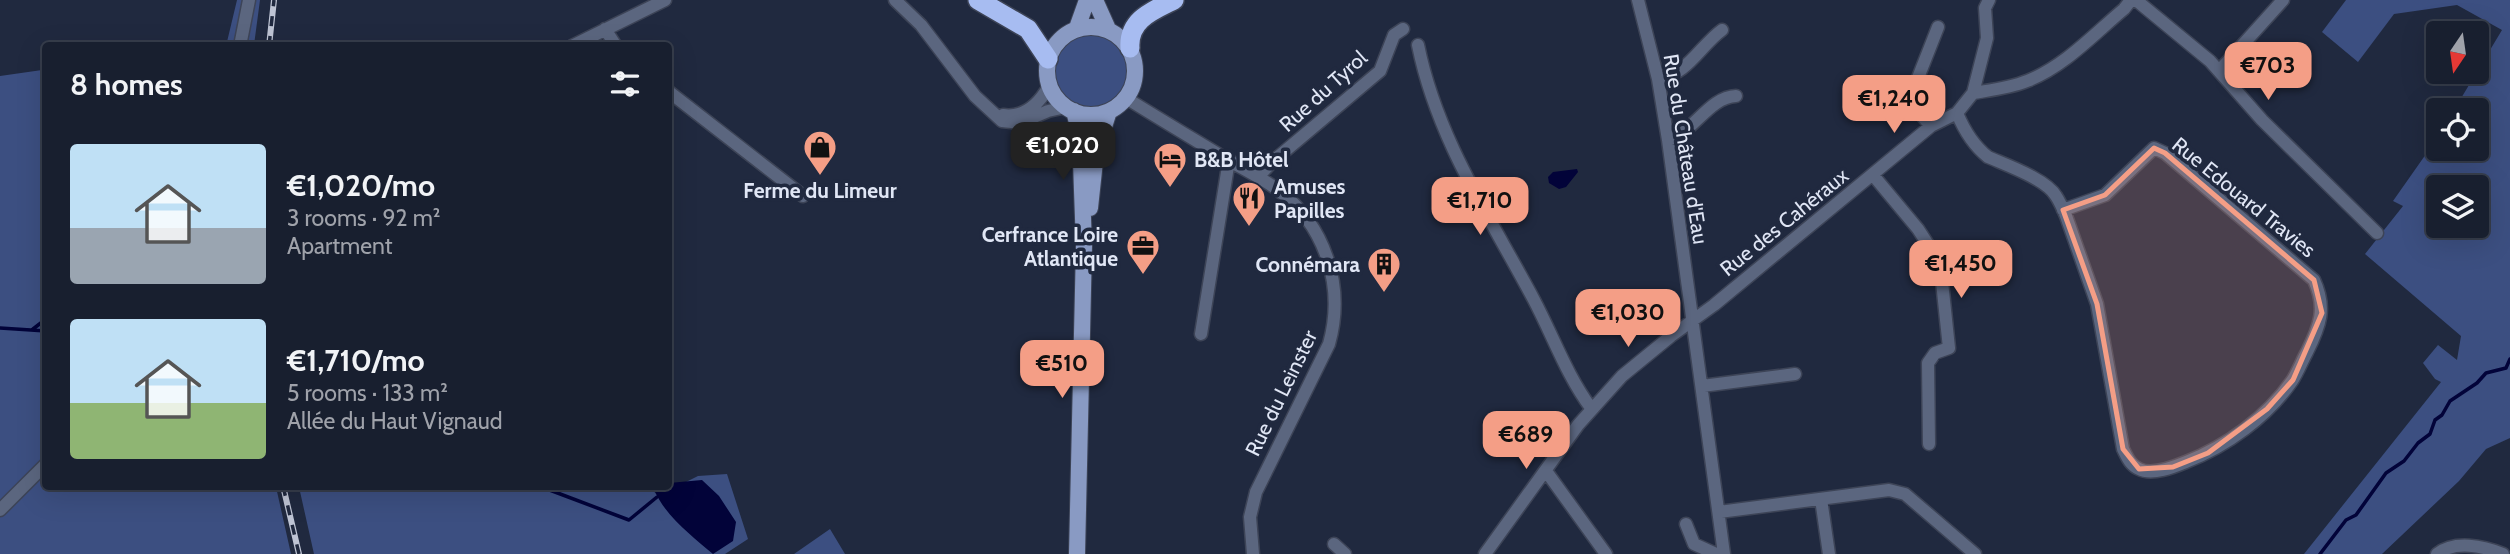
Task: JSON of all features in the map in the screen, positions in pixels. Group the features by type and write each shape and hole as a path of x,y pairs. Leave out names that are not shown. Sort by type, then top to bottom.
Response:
{"highway":[{"path":"978,0 1028,29 1048,59"},
{"path":"1129,48 1130,32 1138,21 1174,0"}],"main road":[{"path":"1077,28 1087,0"},
{"path":"1095,0 1108,29"},
{"path":"1093,26 1108,29 1120,37 1129,48 1136,70 1133,85 1126,98 1109,111 1088,115 1070,109 1056,99 1049,86 1046,70 1048,59 1062,37 1077,28 1093,26"},
{"path":"1070,109 1080,135 1084,247 1077,554"},
{"path":"1084,247 1096,152 1109,111"}],"street":[{"path":"241,42 249,0"},
{"path":"580,42 665,0"},
{"path":"895,0 921,24 964,82 988,110 1002,121 1026,121 1048,111 1070,109"},
{"name":"Rue du Château d'Eau","path":"1639,0 1658,79 1668,140 1724,554"},
{"path":"1989,0 1985,8 1987,38 1973,93 2015,86 2039,76 2065,59 2131,0"},
{"path":"2136,0 2210,61 2262,120 2377,233"},
{"path":"2219,71 2283,0"},
{"path":"1931,126 1915,109 1913,97 1938,27"},
{"path":"605,29 613,42"},
{"name":"Rue du Tyrol","path":"1258,177 1272,162 1380,71 1394,35 1403,30"},
{"path":"1658,79 1671,76 1682,69 1708,40 1722,30"},
{"path":"1418,45 1435,106 1453,152 1533,299 1578,390 1591,408"},
{"path":"988,110 1007,116 1019,114 1037,105 1049,86"},
{"name":"Rue des Cahéraux","path":"1485,554 1591,408 1622,376 1931,126 1957,113 1973,93"},
{"path":"672,94 803,195"},
{"path":"1668,140 1679,136 1725,97 1736,96"},
{"name":"Rue du Leinster","path":"1126,98 1281,192 1313,229 1330,265 1336,302 1329,344 1256,492 1250,517 1253,554"},
{"name":"Rue Edouard Travies","path":"1957,113 1979,150 2047,186 2056,194 2098,304 2123,449 2128,460 2139,469 2147,472 2173,467 2208,453 2240,432 2267,409 2293,380 2314,339 2322,313 2321,295 2314,280 2165,153 2154,148 2105,195 2063,210"},
{"path":"1201,334 1228,160"},
{"path":"1873,175 1918,229 1940,263 1949,348 1935,353 1928,363 1929,444"},
{"path":"1702,386 1795,374"},
{"path":"0,510 42,468"},
{"path":"1546,471 1605,554"},
{"path":"1720,512 1898,491 1905,494 1975,554"},
{"path":"1821,499 1829,554"},
{"path":"1686,524 1694,544 1716,554"},
{"path":"1334,544 1345,554"},
{"path":"2437,554 2446,547 2469,545 2506,554 2510,546"}],"highlighted area":[{"path":"2154,148 2165,153 2314,280 2322,313 2293,380 2267,409 2208,453 2173,467 2139,469 2123,449 2097,304 2063,210 2105,195"}],"shaded area":[{"path":"237,0 260,0 254,42 227,42"},
{"path":"2346,0 2510,0 2510,438 2486,449 2459,481 2382,554 2304,554 2441,382 2435,379 2423,363 2438,345 2457,360 2461,336 2365,254 2403,206 2393,201 2426,154 2426,161 2489,161 2489,98 2461,98 2470,84 2489,84 2489,52 2502,30 2457,5 2394,14 2358,62 2322,32"},
{"path":"1091,33 1105,36 1118,44 1126,57 1129,71 1126,85 1118,98 1105,106 1091,109 1077,106 1064,98 1056,85 1053,71 1056,57 1064,44 1077,36"},
{"path":"42,70 42,490 277,490 291,554 0,554 0,76"},
{"path":"1577,169 1578,172 1566,187 1559,189 1549,183 1548,177 1553,172"},
{"path":"727,474 748,539 725,554 314,554 300,490 653,490 658,496 698,476"},
{"path":"702,480 719,496 736,522 733,541 713,554 688,532 664,508 654,490 672,490 672,483"},
{"path":"830,529 845,554 794,554"}],"waterway":[{"path":"33,329 42,322"},
{"path":"0,328 42,331"},
{"path":"2320,554 2346,520 2356,515 2386,473 2404,461 2418,443 2430,434 2435,420 2442,415 2450,401 2477,383 2486,373 2506,368 2510,359"},
{"path":"550,490 629,520 657,497"}],"railway":[{"path":"269,42 274,0"},
{"path":"284,490 299,554"}],"place":[{"name":"Ferme du Limeur","path":"820,177"},
{"name":"B&B Hôtel","path":"1170,189"},
{"name":"Amuses Papilles","path":"1249,228"},
{"name":"Cerfrance Loire Atlantique","path":"1143,276"},
{"name":"Connémara","path":"1384,294"}]}
